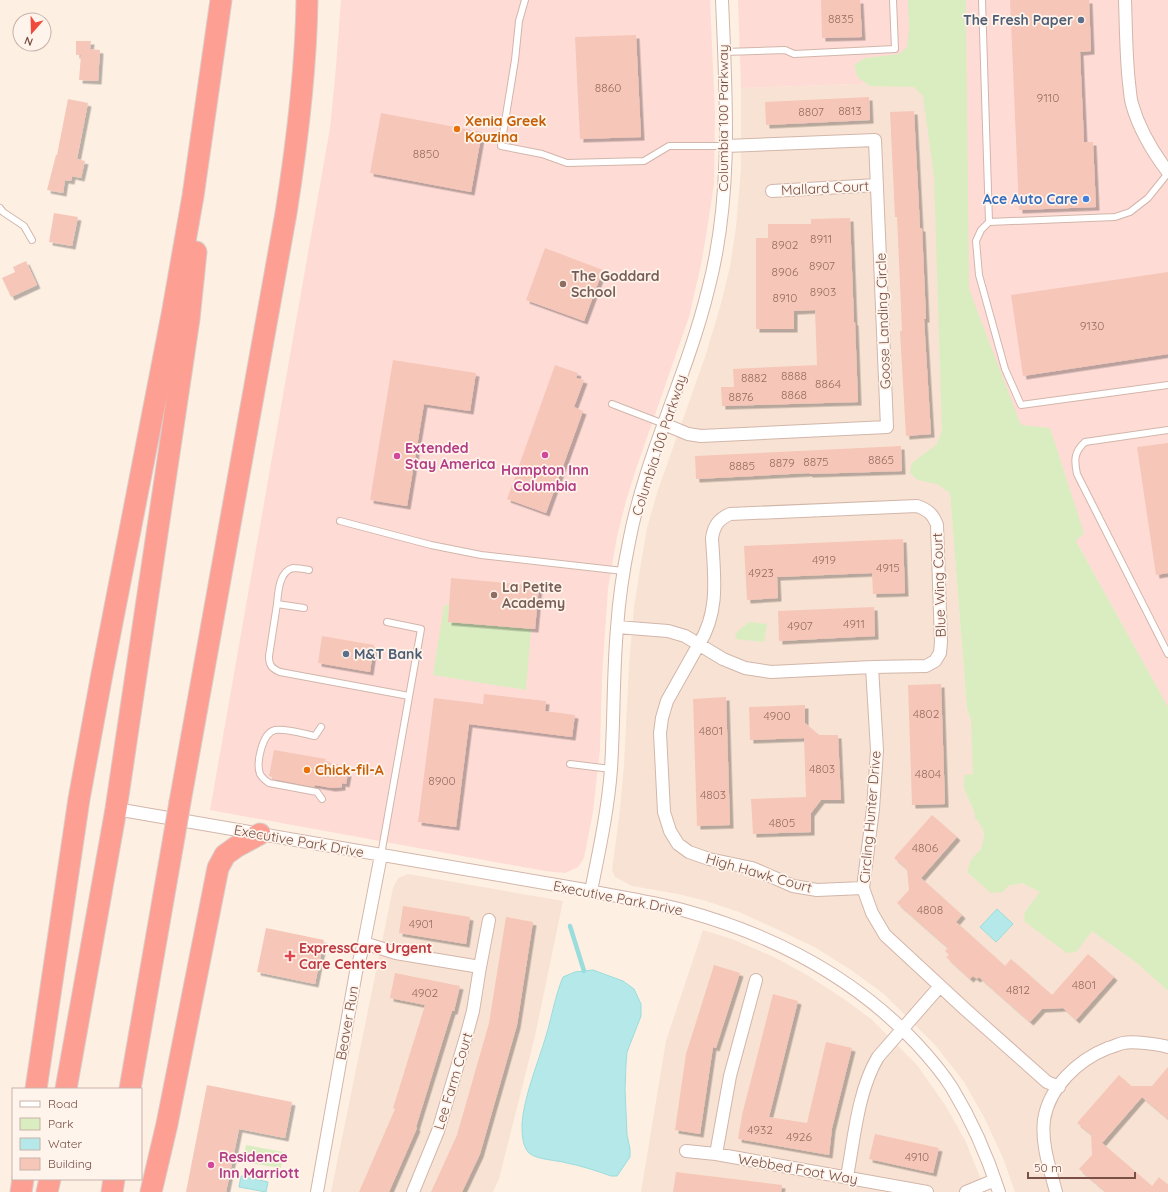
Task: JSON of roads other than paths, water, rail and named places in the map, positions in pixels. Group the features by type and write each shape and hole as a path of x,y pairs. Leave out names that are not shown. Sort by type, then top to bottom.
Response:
{"highway":[{"path":"36,1088 79,798 172,315 193,196 221,0"},
{"path":"130,1088 293,169 302,92 307,0"},
{"path":"66,1088 116,809 189,319 202,198 211,76"},
{"path":"151,1192 167,1124 218,868 225,855 236,847 260,834"},
{"path":"22,1192 23,1180"},
{"path":"47,1192 50,1180"},
{"path":"112,1192 114,1180"}],"street":[{"name":"Columbia 100 Parkway","path":"591,891 601,839 611,769 617,627 623,570 638,504 649,467 682,374 709,290 718,240 722,209 726,146 722,0"},
{"path":"1124,0 1128,72 1132,103 1148,142 1168,172"},
{"name":"Goose Landing Circle","path":"664,424 688,434 701,436 887,427 875,140 726,146"},
{"name":"Mallard Court","path":"772,191 877,185"},
{"name":"Blue Wing Court","path":"617,627 668,631 685,636 723,659 745,668 771,672 872,666 926,666 934,661 940,653 941,642 936,525 934,517 926,510 917,506 730,514 723,517 713,530 714,604 710,621 699,644"},
{"name":"High Hawk Court","path":"699,644 667,702 662,718 660,733 664,812 670,831 678,844 689,852 709,859 752,868 793,886 816,890 863,888"},
{"name":"Circling Hunter Drive","path":"872,666 877,750 873,809 863,888 872,913 885,935 1047,1082 1059,1087"},
{"name":"Executive Park Drive","path":"116,809 591,891 685,910 720,921 768,940 798,955 853,988 902,1028 930,1059 951,1087 983,1147 999,1192"},
{"name":"Beaver Run","path":"317,1192 356,972 364,943 381,855"},
{"name":"Lee Farm Court","path":"413,1192 430,1153 440,1124 473,1011 488,920"},
{"path":"364,943 396,953 480,966"},
{"path":"716,1154 730,1076 756,980"},
{"path":"847,1177 864,1086 871,1069 878,1057 902,1028 940,986"},
{"path":"1056,1192 1048,1162 1044,1120 1050,1103 1065,1077 1089,1057 1122,1043 1159,1045 1168,1047"},
{"name":"Webbed Foot Way","path":"686,1151 716,1154 927,1192"},
{"path":"966,1192 995,1180"}],"lane":[{"path":"525,0 519,21 515,60 501,146 542,154 567,163 644,161 670,146 726,146"},
{"path":"724,52 785,50 794,54 895,49 893,0"},
{"path":"982,0 989,222 982,230 976,241 979,275 1005,369 1022,405 1168,385"},
{"path":"989,222 1115,217 1130,212 1148,198 1168,172"},
{"path":"0,208 3,212 24,226 32,240"},
{"path":"612,404 664,424"},
{"path":"1168,430 1085,442 1079,447 1075,455 1074,462 1077,474 1168,654"},
{"path":"340,521 431,545 481,555 623,570"},
{"path":"309,570 291,568 282,578 279,586 268,656 269,664 273,669 280,672 409,696"},
{"path":"277,604 304,608"},
{"path":"381,855 421,628 387,622"},
{"path":"321,727 315,736 275,730 269,733 264,739 259,768 260,775 269,782 317,792 322,799"},
{"path":"570,764 611,769"}],"water":[{"path":"997,909 1013,924 996,942 980,927"},
{"path":"593,970 623,981 634,989 641,1004 641,1016 627,1052 626,1064 625,1089 627,1135 630,1157 617,1176 611,1176 595,1170 533,1155 529,1153 525,1147 522,1135 525,1102 563,977 575,972"},
{"path":"241,1176 268,1182 266,1192 239,1187"}],"waterway":[{"path":"570,926 584,971"}],"place":[{"name":"The Fresh Paper","path":"1081,20"},
{"name":"Xenia Greek Kouzina","path":"457,129"},
{"name":"Ace Auto Care","path":"1086,199"},
{"name":"The Goddard School","path":"563,284"},
{"name":"Hampton Inn Columbia","path":"545,455"},
{"name":"Extended Stay America","path":"397,456"},
{"name":"La Petite Academy","path":"494,595"},
{"name":"M&T Bank","path":"346,654"},
{"name":"Chick-fil-A","path":"307,770"},
{"name":"ExpressCare Urgent Care Centers","path":"290,956"},
{"name":"Residence Inn Marriott","path":"211,1165"}]}
